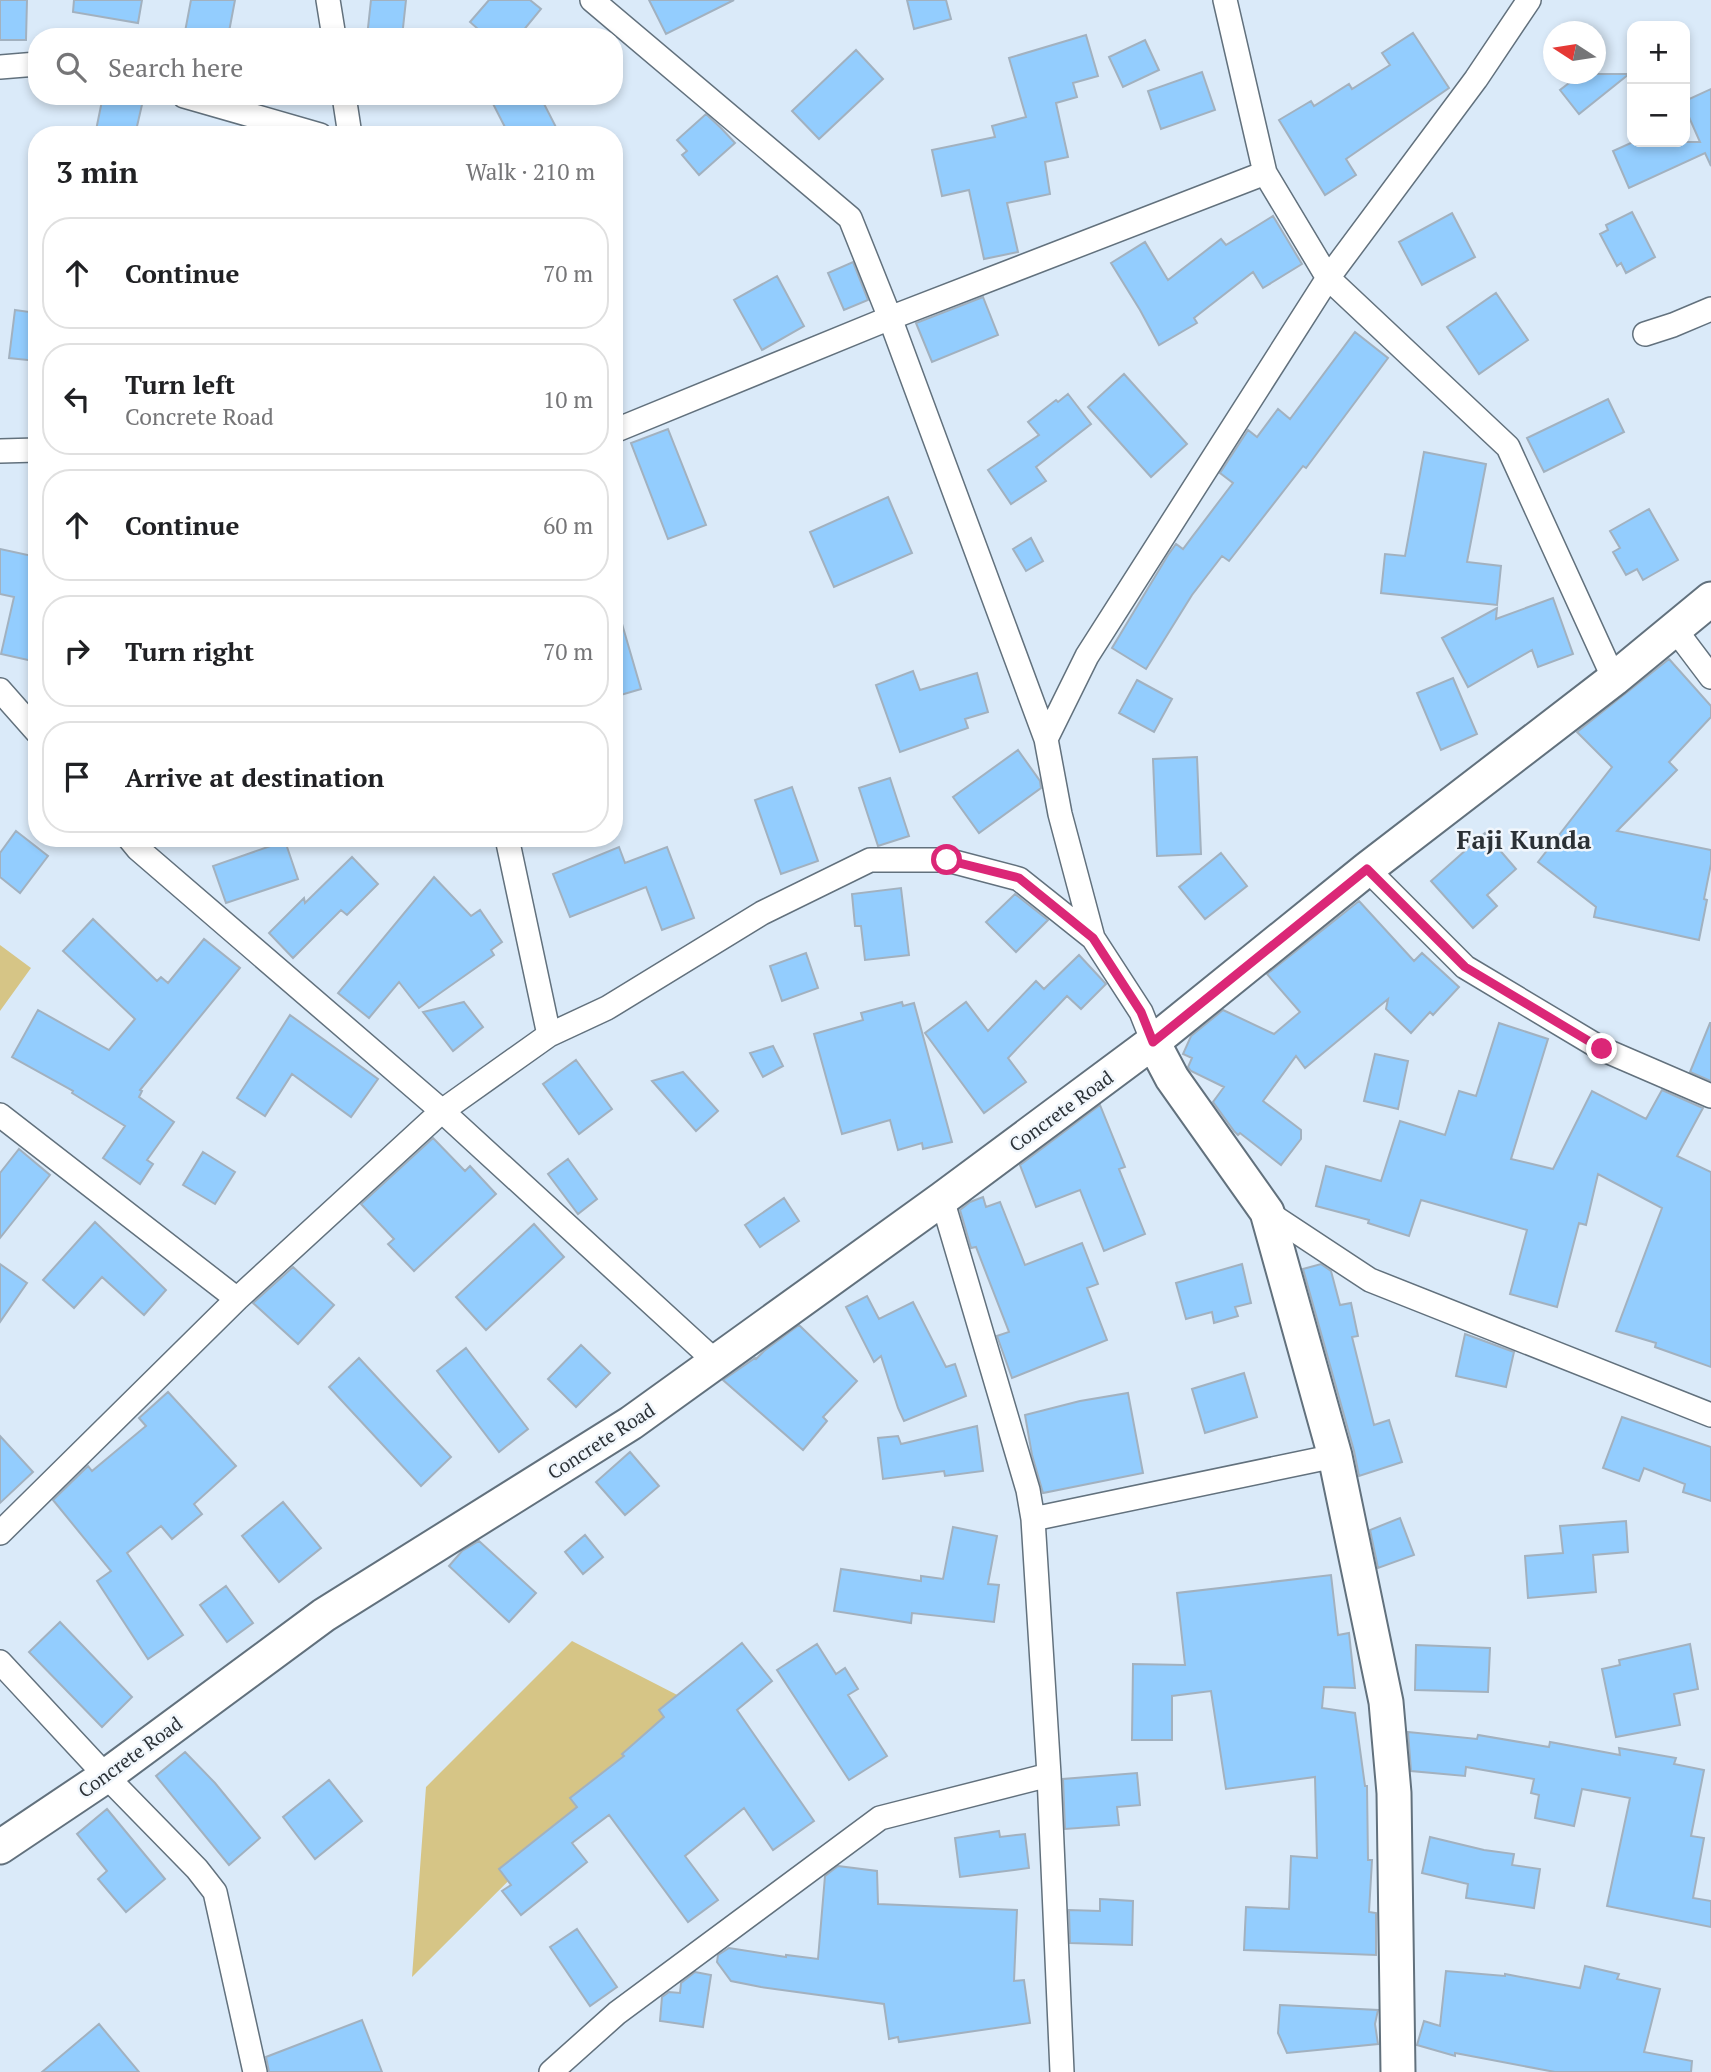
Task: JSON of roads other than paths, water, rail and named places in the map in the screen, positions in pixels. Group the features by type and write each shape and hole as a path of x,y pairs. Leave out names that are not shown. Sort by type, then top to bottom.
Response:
{"street":[{"path":"328,0 333,28"},
{"path":"592,0 850,218 890,318 1046,738 1060,814 1093,938"},
{"path":"1225,0 1265,173 1328,278 1508,447 1614,680"},
{"path":"1046,738 1087,656 1328,278 1476,79 1529,0"},
{"path":"0,67 28,65"},
{"path":"215,105 289,126"},
{"path":"345,105 349,126"},
{"path":"623,426 890,318 1265,173"},
{"path":"1646,334 1673,326 1711,309"},
{"path":"0,451 28,450"},
{"name":"Concrete Road","path":"0,1847 106,1776 324,1615 631,1423 942,1199 1153,1042 1367,869 1614,680 1711,600"},
{"path":"1674,628 1711,677"},
{"path":"0,690 28,722"},
{"path":"136,847 442,1111 716,1362"},
{"path":"509,847 549,1035"},
{"path":"0,1533 237,1299 442,1111 549,1035 607,1009 762,913 870,860 947,860 1019,878 1093,938 1141,1012 1172,1078 1267,1212 1335,1456 1386,1702 1394,1793 1402,2071"},
{"path":"1367,869 1465,967 1602,1049 1711,1096"},
{"path":"0,1115 237,1299"},
{"path":"942,1199 1028,1490 1033,1519 1049,1774 1062,2072"},
{"path":"1267,1212 1370,1280 1711,1415"},
{"path":"1033,1519 1335,1456"},
{"path":"0,1662 197,1869 215,1892 255,2072"},
{"path":"551,2072 617,2013 880,1818 1049,1774"}],"district":[{"name":"Faji Kunda","path":"1524,840"}]}
